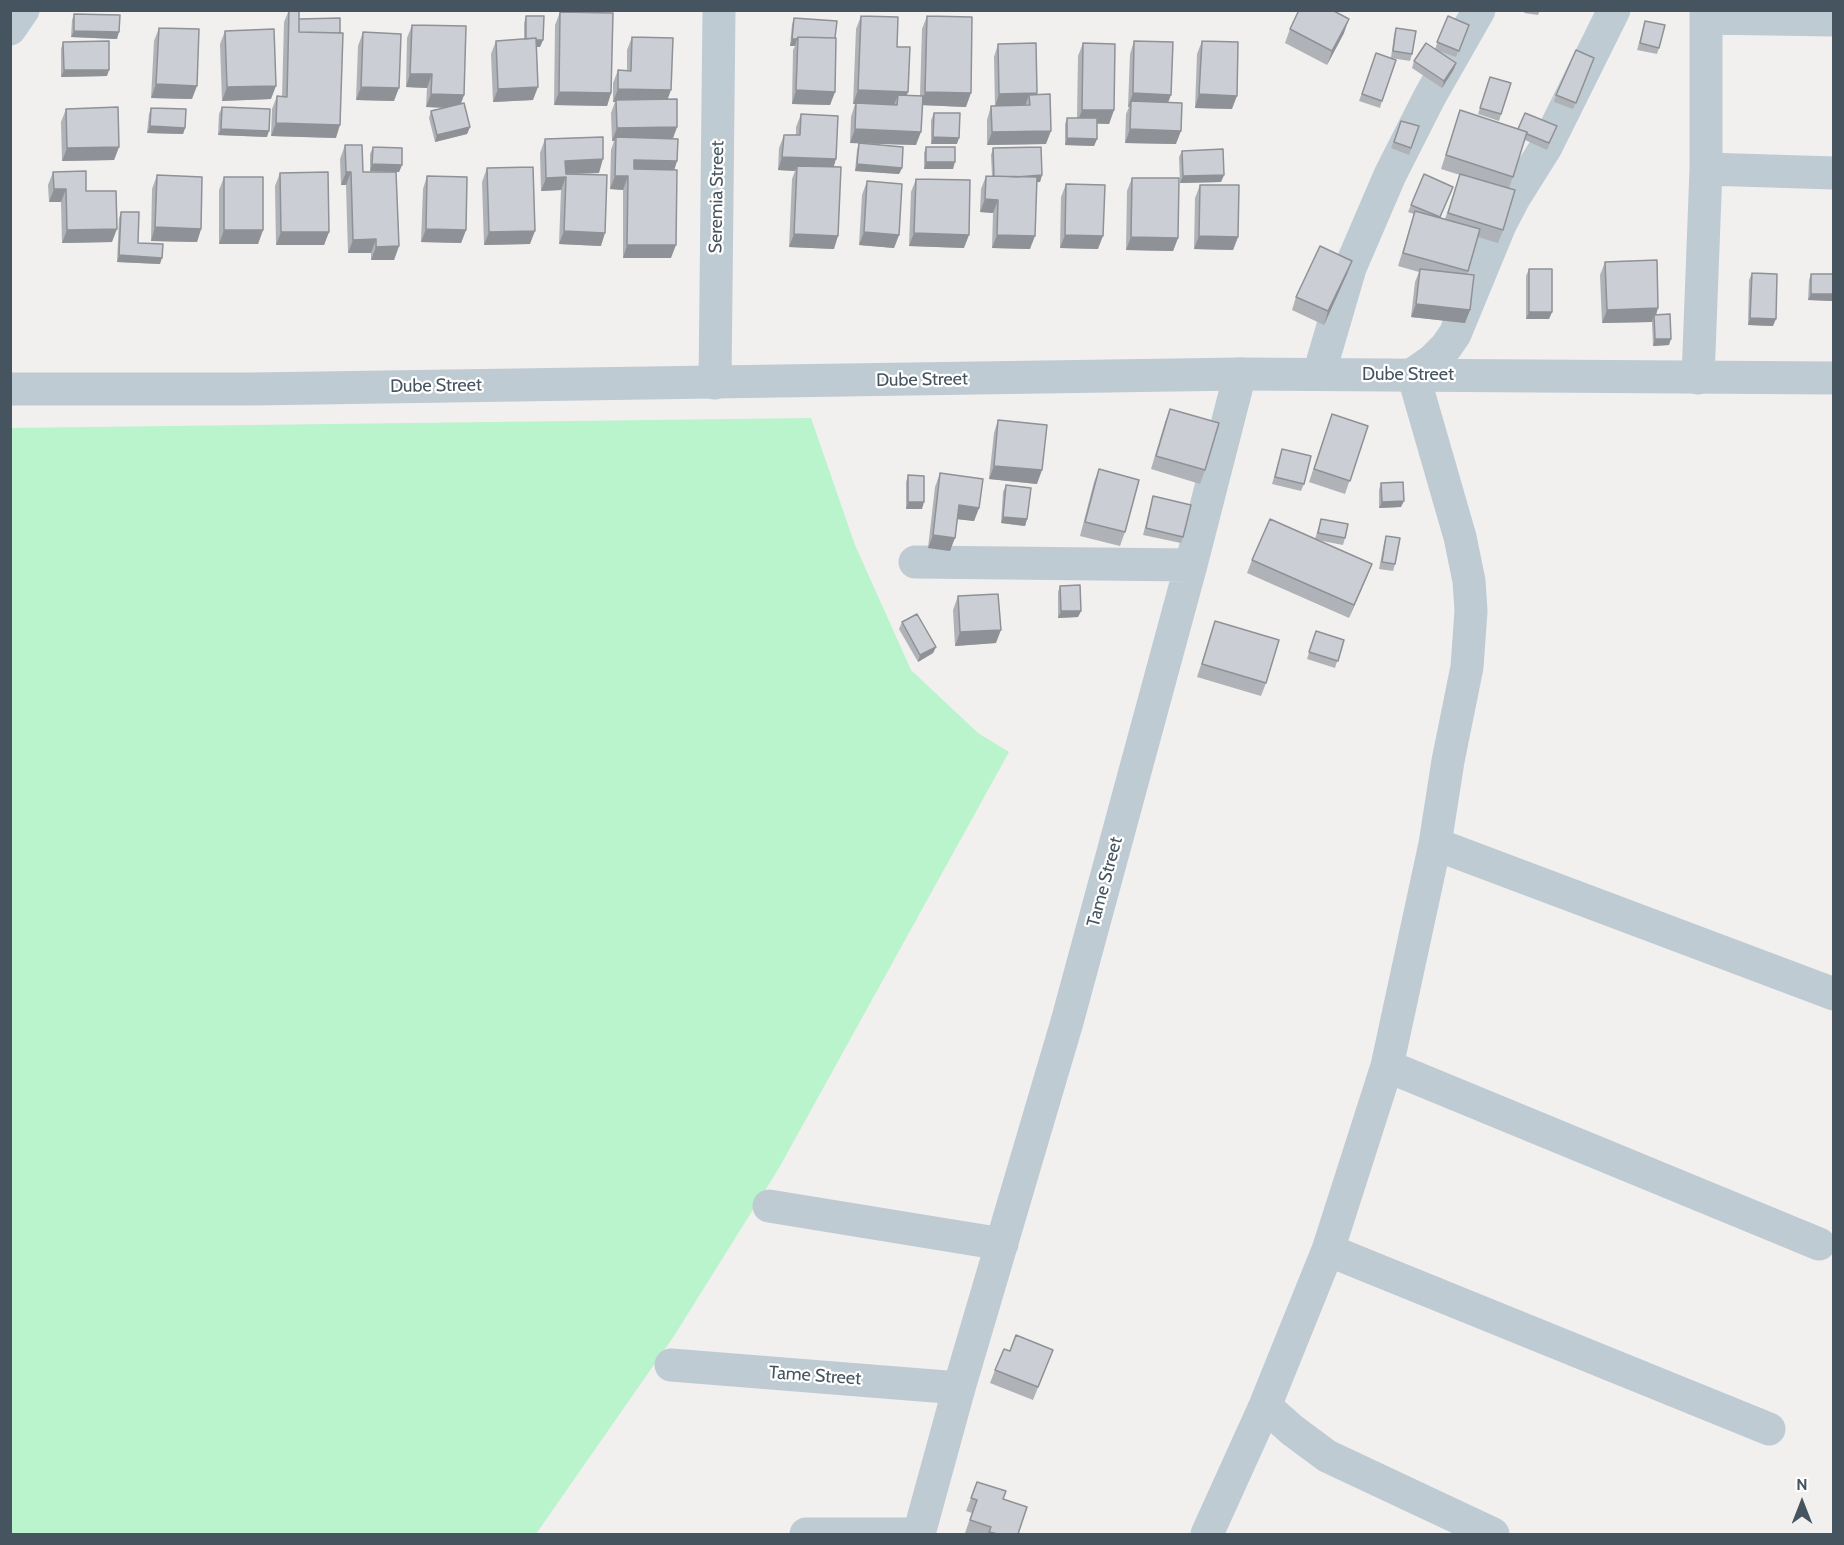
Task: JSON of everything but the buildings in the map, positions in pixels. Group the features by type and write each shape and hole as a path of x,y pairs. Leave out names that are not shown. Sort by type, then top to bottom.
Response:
{"street":[{"path":"10,29 23,10"},
{"name":"Seremia Street","path":"715,382 719,10"},
{"path":"1319,374 1350,268 1390,175 1430,96 1479,10"},
{"path":"1208,1534 1265,1406 1328,1250 1387,1066 1435,844 1448,761 1467,667 1471,611 1469,581 1460,537 1413,374 1433,360 1455,333 1500,225 1546,147 1614,10"},
{"path":"1698,378 1706,169 1706,14 1833,20"},
{"path":"1706,169 1833,173"},
{"name":"Dube Street","path":"10,389 252,389 1240,374 1833,378"},
{"name":"Tame Street","path":"806,1534 919,1534 959,1388 1067,1022 1191,565 1240,374"},
{"path":"915,562 1191,565"},
{"path":"1435,844 1833,994"},
{"path":"1387,1066 1820,1244"},
{"path":"769,1206 1002,1244"},
{"path":"1328,1250 1769,1429"},
{"name":"Tame Street","path":"671,1365 959,1388"},
{"path":"1265,1406 1327,1456 1493,1534"}],"green space":[{"path":"811,418 855,545 911,670 978,733 1009,752 779,1168 674,1336 536,1534 11,1534 10,428"}]}
